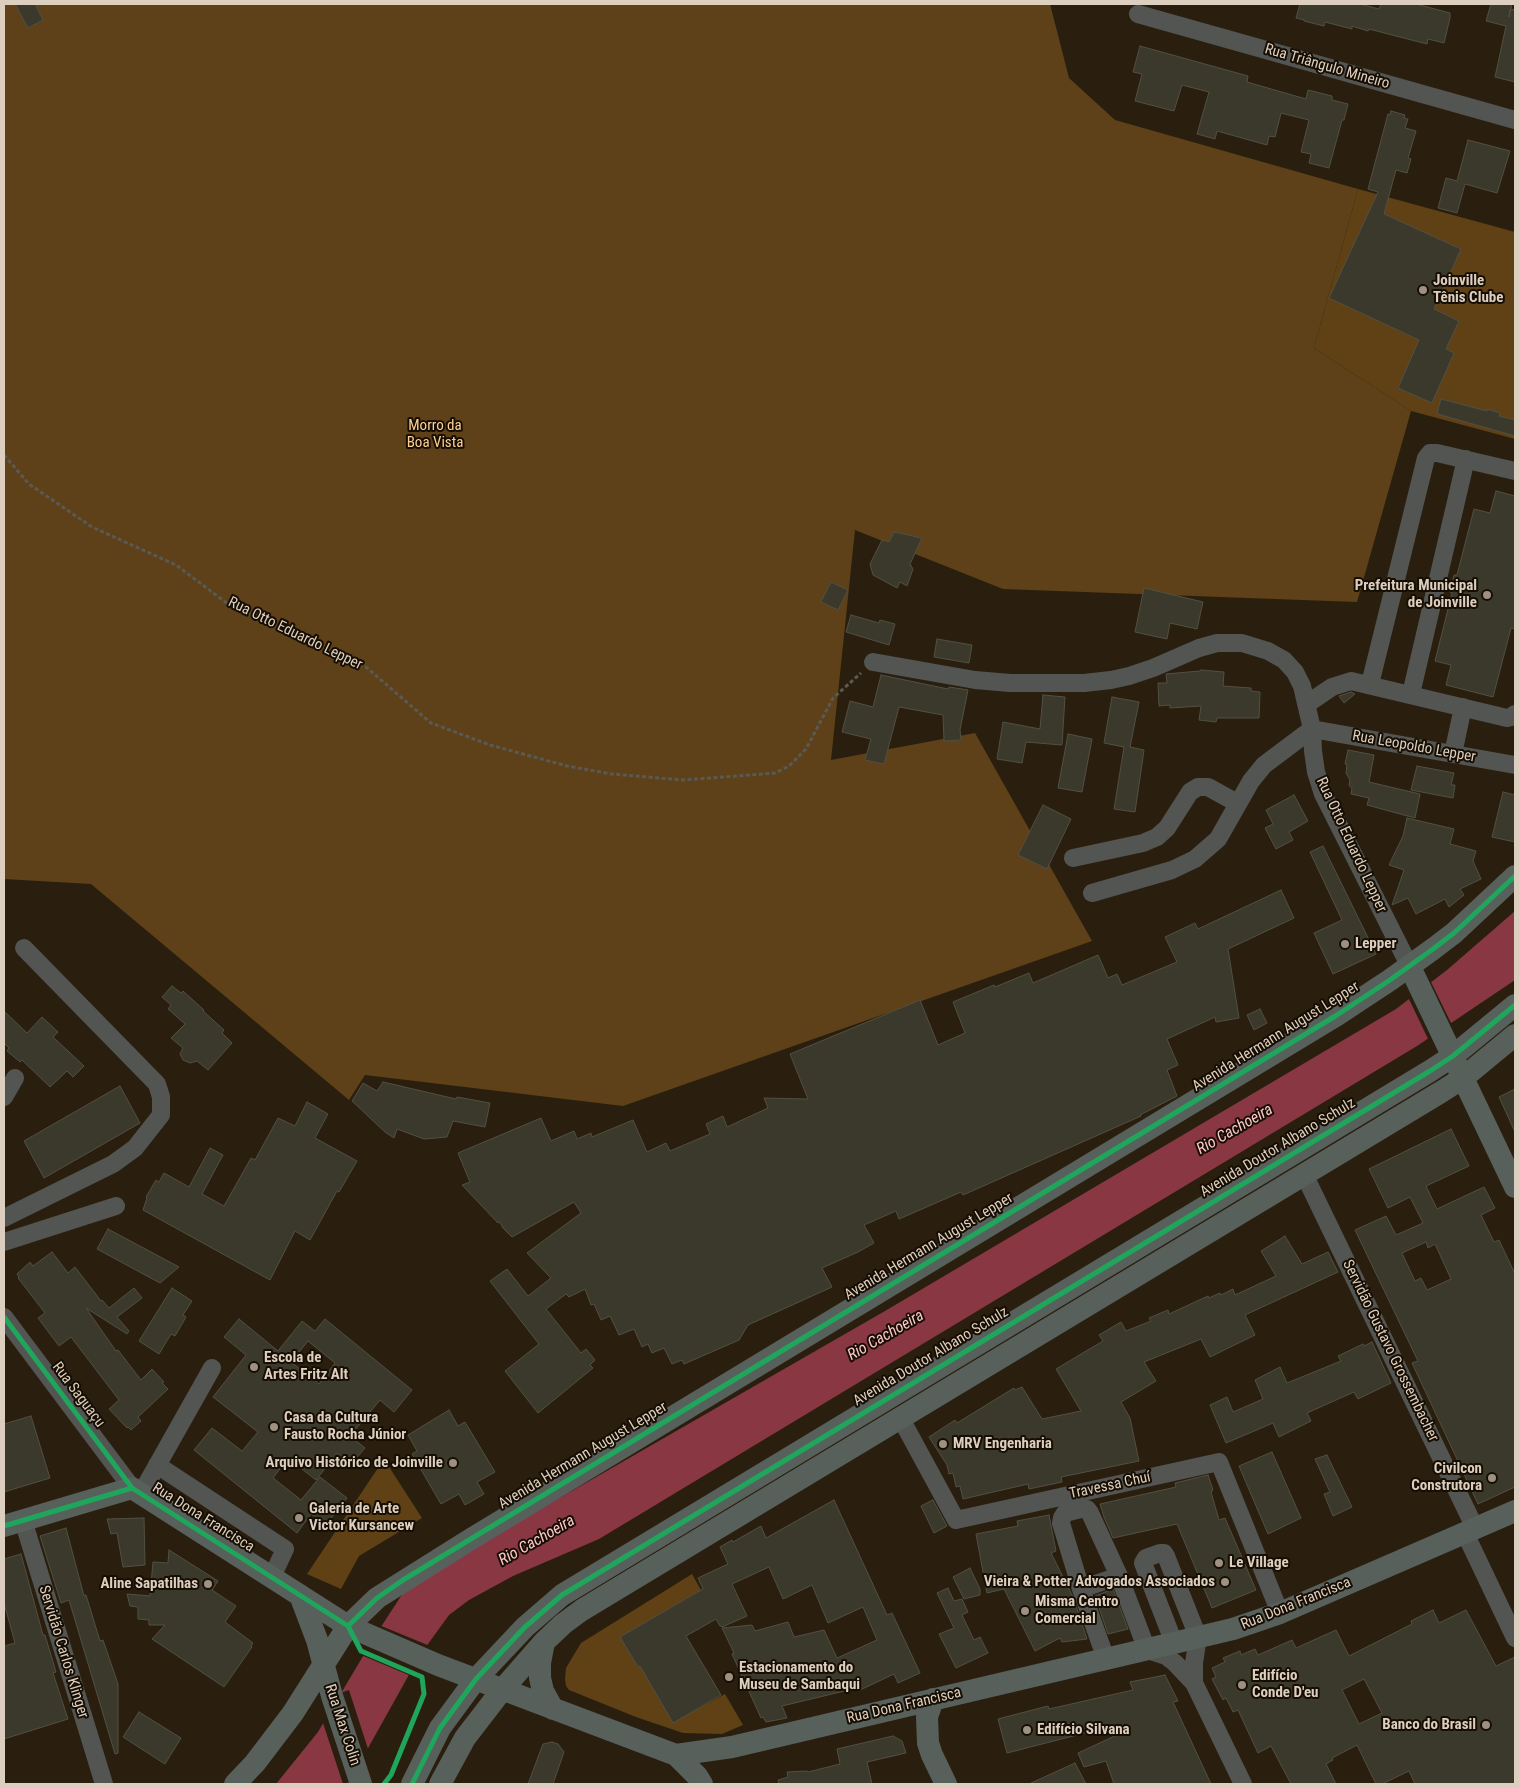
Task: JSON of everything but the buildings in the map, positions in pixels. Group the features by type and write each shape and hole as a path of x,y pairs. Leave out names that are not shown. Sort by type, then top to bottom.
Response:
{"main road":[{"name":"Avenida Hermann August Lepper","path":"235,1784 278,1734 323,1665 358,1630 377,1598 402,1580 1337,1015 1414,976 1454,933 1515,876"},
{"path":"1414,976 1515,1187"},
{"name":"Avenida Doutor Albano Schulz","path":"412,1784 440,1728 476,1679 543,1610 581,1582 1450,1050 1515,1005"},
{"path":"440,1784 465,1738 502,1690 544,1642 563,1624 598,1599 1463,1078 1515,1035"},
{"name":"Rua Dona Francisca","path":"13,1523 137,1491 358,1630 502,1690 676,1755 732,1747 1147,1650 1250,1624 1280,1613 1515,1511"},
{"path":"300,1594 317,1640 323,1665"},
{"path":"544,1642 540,1663 540,1678 543,1691 553,1709"},
{"name":"Rua Max Colin","path":"323,1665 360,1782"},
{"path":"933,1699 927,1717 928,1743 946,1784"},
{"path":"676,1755 697,1776 702,1784"}],"street":[{"name":"Rua Triângulo Mineiro","path":"1138,14 1515,120"},
{"path":"1370,684 1426,458 1430,453 1437,453 1515,471"},
{"path":"1411,694 1466,459"},
{"name":"Rua Otto Eduardo Lepper","path":"873,662 975,680 1084,683 1129,676 1199,648 1217,643 1242,643 1268,651 1284,660 1295,672 1302,686 1312,728 1312,751 1316,772 1323,794 1414,976"},
{"path":"1307,704 1332,687 1352,681 1507,718 1511,718 1515,714"},
{"path":"1453,754 1463,707"},
{"path":"1092,893 1172,870 1195,859 1218,839 1251,780 1264,765 1312,728"},
{"name":"Rua Leopoldo Lepper","path":"1312,728 1515,765"},
{"path":"1074,858 1144,843 1157,837 1166,828 1190,792 1198,787 1208,787 1237,803"},
{"path":"4,1218 113,1164 135,1148 162,1115 162,1097 156,1084 24,948"},
{"path":"4,1097 15,1078"},
{"name":"Servidão Gustavo Grossembacher","path":"1304,1174 1470,1530 1515,1638"},
{"path":"4,1242 116,1206"},
{"name":"Rua Saguaçu","path":"4,1317 137,1491"},
{"path":"137,1491 157,1464 212,1368"},
{"name":"Travessa Chuí","path":"900,1417 956,1520 1219,1462 1280,1613"},
{"path":"157,1464 285,1549 272,1577"},
{"path":"1106,1659 1081,1588 1061,1522 1064,1513 1081,1509 1087,1509 1118,1576 1147,1650 1166,1656 1194,1684 1243,1784"},
{"name":"Servidão Carlos Klinger","path":"13,1523 104,1784"},
{"path":"1174,1643 1143,1563 1146,1558 1164,1553 1198,1637 1194,1663 1194,1684"},
{"path":"1081,1588 1118,1576"}],"shaded area":[{"name":"Joinville Tênis Clube","path":"1358,189 1515,232 1515,439 1411,411 1314,348"},
{"path":"384,1459 422,1518 359,1556 341,1589 307,1574"},
{"path":"692,1574 701,1590 621,1637 638,1667 656,1656 673,1722 725,1694 743,1725 722,1734 683,1733 636,1717 569,1690 565,1679 566,1668 581,1643"}],"green space":[{"name":"Morro da Boa Vista","path":"4,4 1050,4 1069,78 1115,120 1358,189 1314,348 1411,411 1357,602 1003,589 855,530 831,760 975,733 1092,941 623,1106 365,1075 349,1100 91,884 4,879"}],"water":[{"name":"Rio Cachoeira","path":"1515,911 1515,980 1417,1046 599,1539 513,1576 469,1600 449,1615 420,1655 348,1784 276,1784 318,1732 403,1593 417,1580 885,1311 1396,1009 1447,970"}],"pier":[{"path":"1430,980 1452,1025 1429,1041 1408,997"},
{"path":"379,1625 430,1646 411,1676 361,1655"},
{"path":"349,1690 369,1752 353,1781 343,1784 322,1720 337,1694"}],"cycle path":[{"path":"348,1626 377,1598 403,1580 1337,1015 1390,980 1454,933 1515,876"},
{"path":"412,1784 440,1728 476,1679 525,1627 562,1595 1430,1071 1453,1056 1515,1005"},
{"path":"4,1317 132,1488 348,1626 361,1651 422,1677 424,1694 391,1775 384,1784"},
{"path":"4,1526 132,1488"}],"place":[{"name":"Joinville Tênis Clube","path":"1423,290"},
{"name":"Prefeitura Municipal de Joinville","path":"1487,595"},
{"name":"Lepper","path":"1345,944"},
{"name":"Escola de Artes Fritz Alt","path":"254,1367"},
{"name":"Casa da Cultura Fausto Rocha Júnior","path":"274,1427"},
{"name":"MRV Engenharia","path":"943,1444"},
{"name":"Arquivo Histórico de Joinville","path":"453,1463"},
{"name":"Civilcon Construtora","path":"1492,1478"},
{"name":"Galeria de Arte Victor Kursancew","path":"299,1518"},
{"name":"Le Village","path":"1219,1563"},
{"name":"Vieira & Potter Advogados Associados","path":"1225,1582"},
{"name":"Aline Sapatilhas","path":"208,1584"},
{"name":"Misma Centro Comercial","path":"1025,1611"},
{"name":"Estacionamento do Museu de Sambaqui","path":"729,1677"},
{"name":"Edifício Conde D'eu","path":"1242,1685"},
{"name":"Banco do Brasil","path":"1486,1725"},
{"name":"Edifício Silvana","path":"1027,1730"}]}
